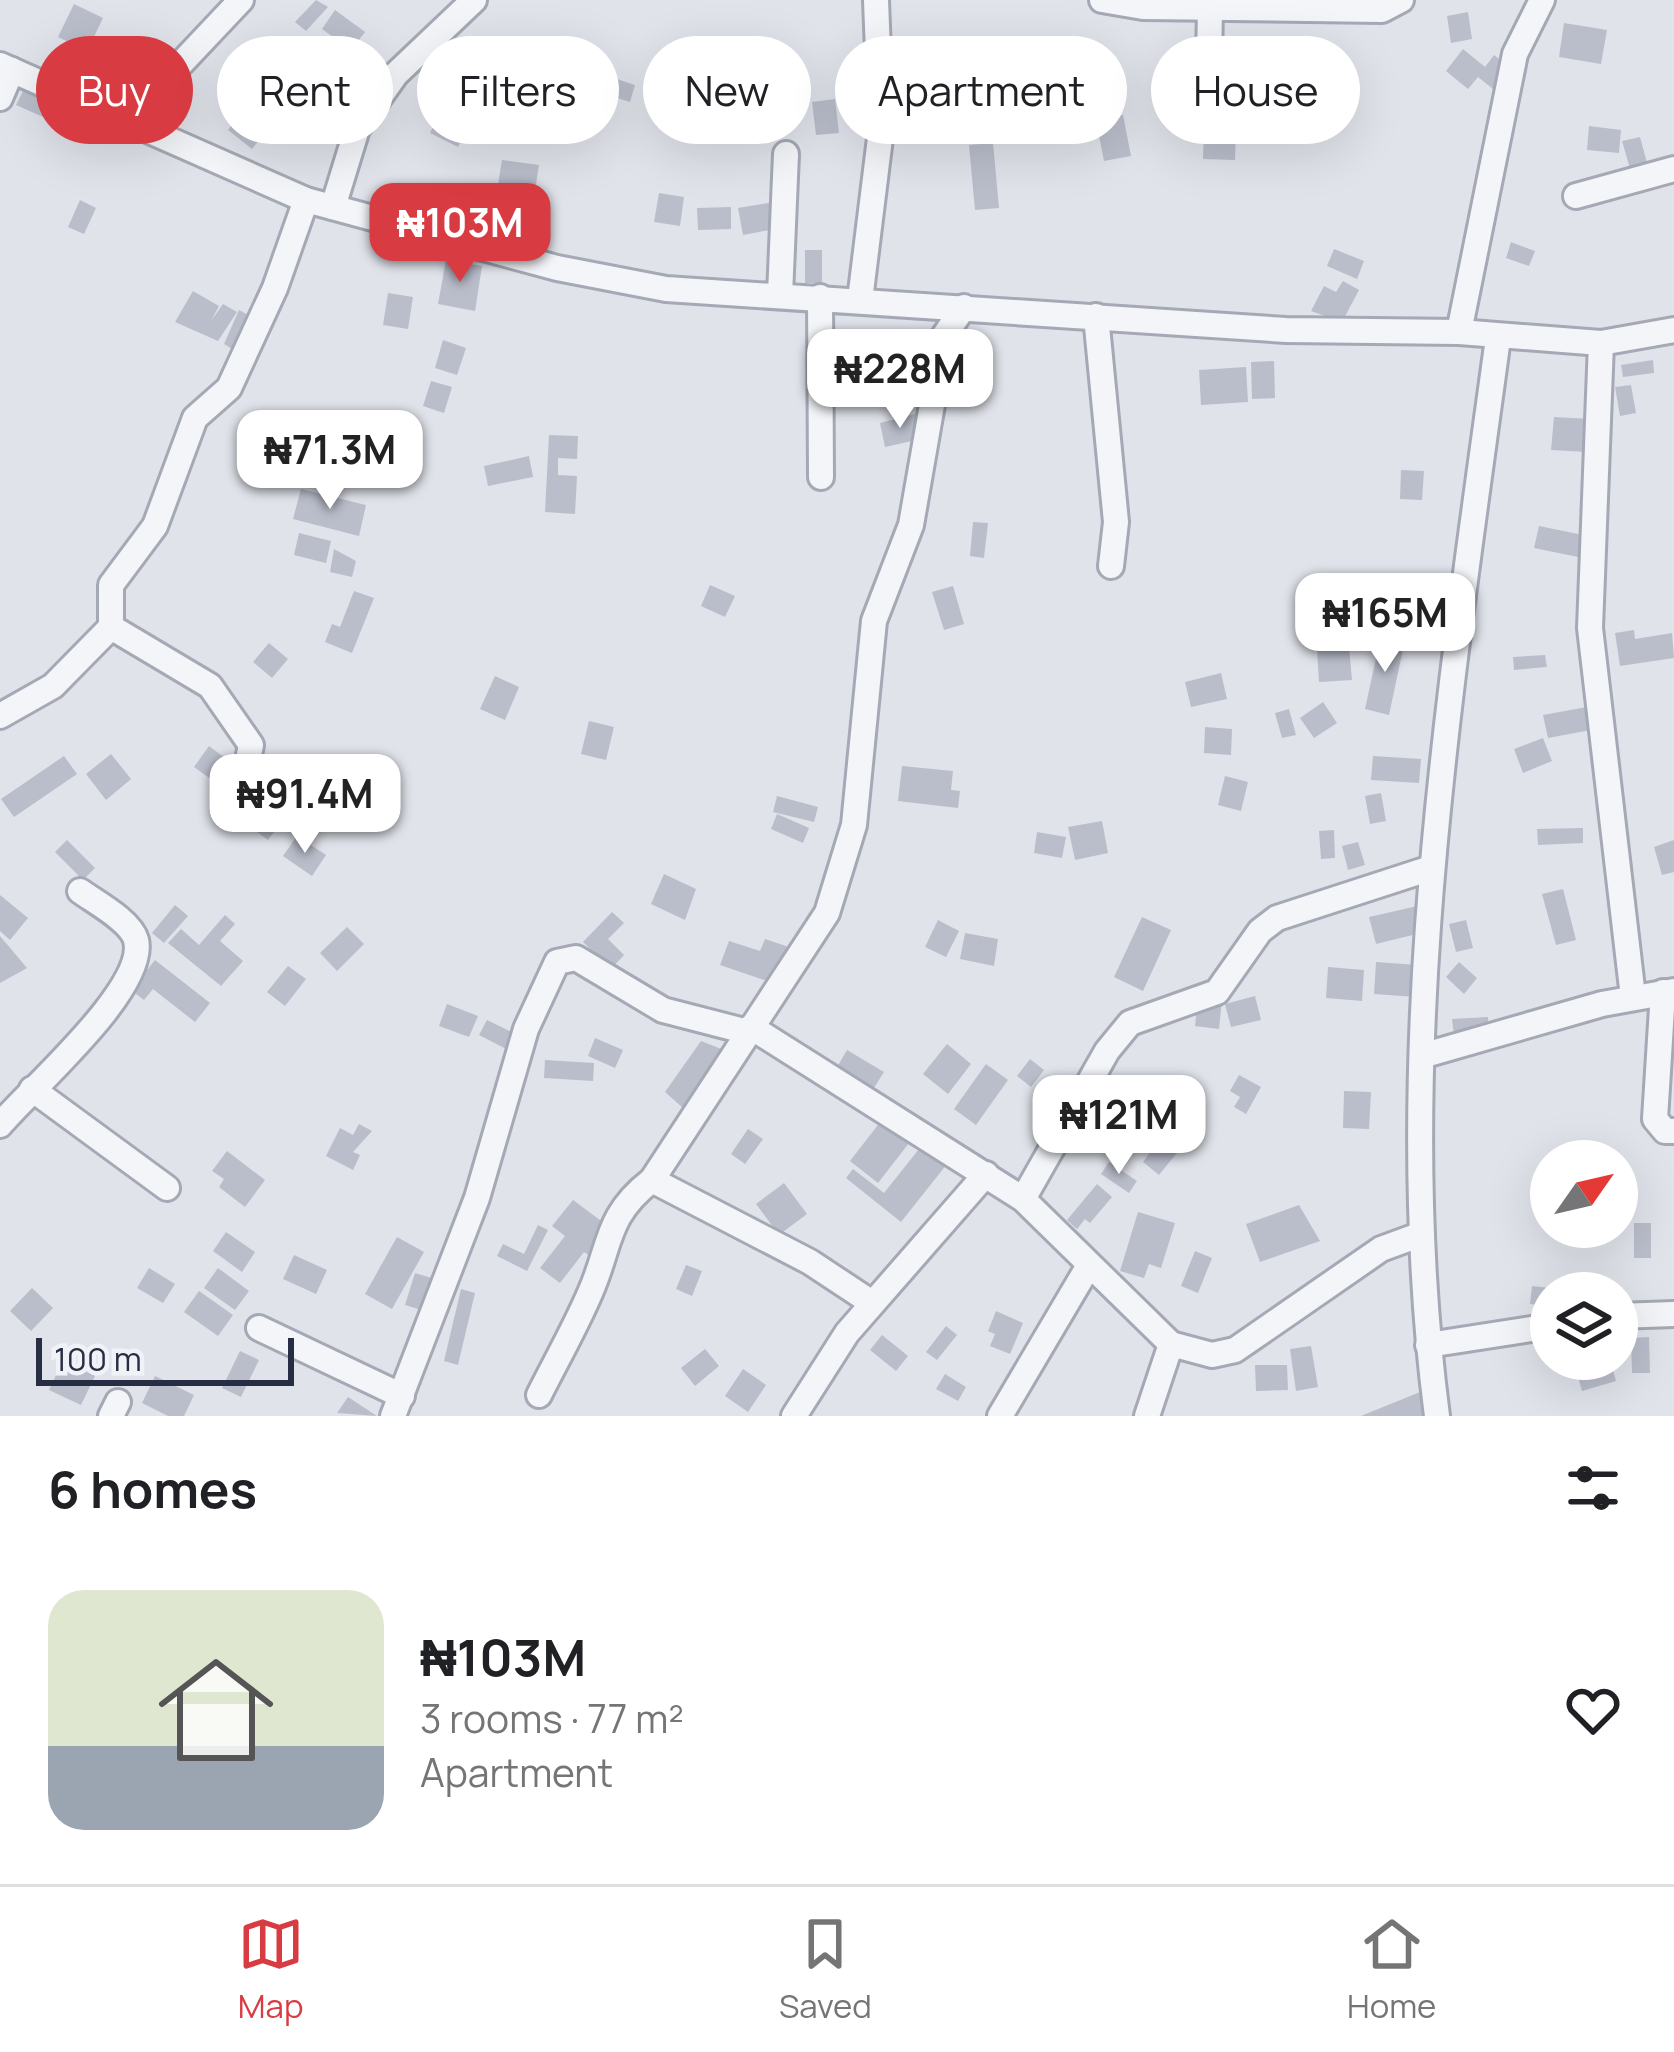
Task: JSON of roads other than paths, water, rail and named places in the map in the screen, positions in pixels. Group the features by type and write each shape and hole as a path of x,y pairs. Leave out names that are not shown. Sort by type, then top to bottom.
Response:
{"street":[{"path":"193,51 242,0"},
{"path":"333,208 354,134 396,74 474,0"},
{"path":"860,300 880,130 876,0"},
{"path":"1102,0 1210,8 1382,10 1401,0"},
{"path":"1459,332 1516,54 1542,0"},
{"path":"1209,36 1210,8"},
{"path":"0,98 6,68 36,81"},
{"path":"179,144 306,200 556,268 665,289 1286,330 1459,332 1600,343 1674,330"},
{"path":"780,295 786,154"},
{"path":"1576,196 1674,169"},
{"path":"0,716 53,686 111,627 111,585 155,526 195,418 229,388 275,288 306,200"},
{"path":"820,297 821,477"},
{"path":"930,306 944,336"},
{"path":"539,1395 592,1289 600,1253 624,1206 652,1180 827,913 848,849 874,621 911,525 944,336 964,307"},
{"path":"1096,316 1116,522 1111,566"},
{"path":"1437,1416 1419,1235 1431,868 1498,338"},
{"path":"1600,343 1590,628 1633,997"},
{"path":"111,627 218,694 250,745 245,774"},
{"path":"1023,1199 1107,1051 1130,1023 1217,992 1260,931 1277,918 1431,868"},
{"path":"0,1124 127,982 135,961 133,932 80,891"},
{"path":"260,1328 397,1406 477,1198 526,1029 557,962 576,958 663,1010 749,1030 986,1174 1023,1199 1172,1344 1212,1355 1234,1350 1366,1258 1419,1235"},
{"path":"1425,1055 1633,997 1668,992 1655,1119 1665,1131 1674,1131"},
{"path":"32,1089 167,1188"},
{"path":"794,1416 872,1303 986,1174"},
{"path":"652,1180 810,1262 872,1303"},
{"path":"1000,1416 1088,1267"},
{"path":"1638,1315 1674,1314"},
{"path":"1428,1345 1530,1329"},
{"path":"1147,1416 1172,1344"}]}
